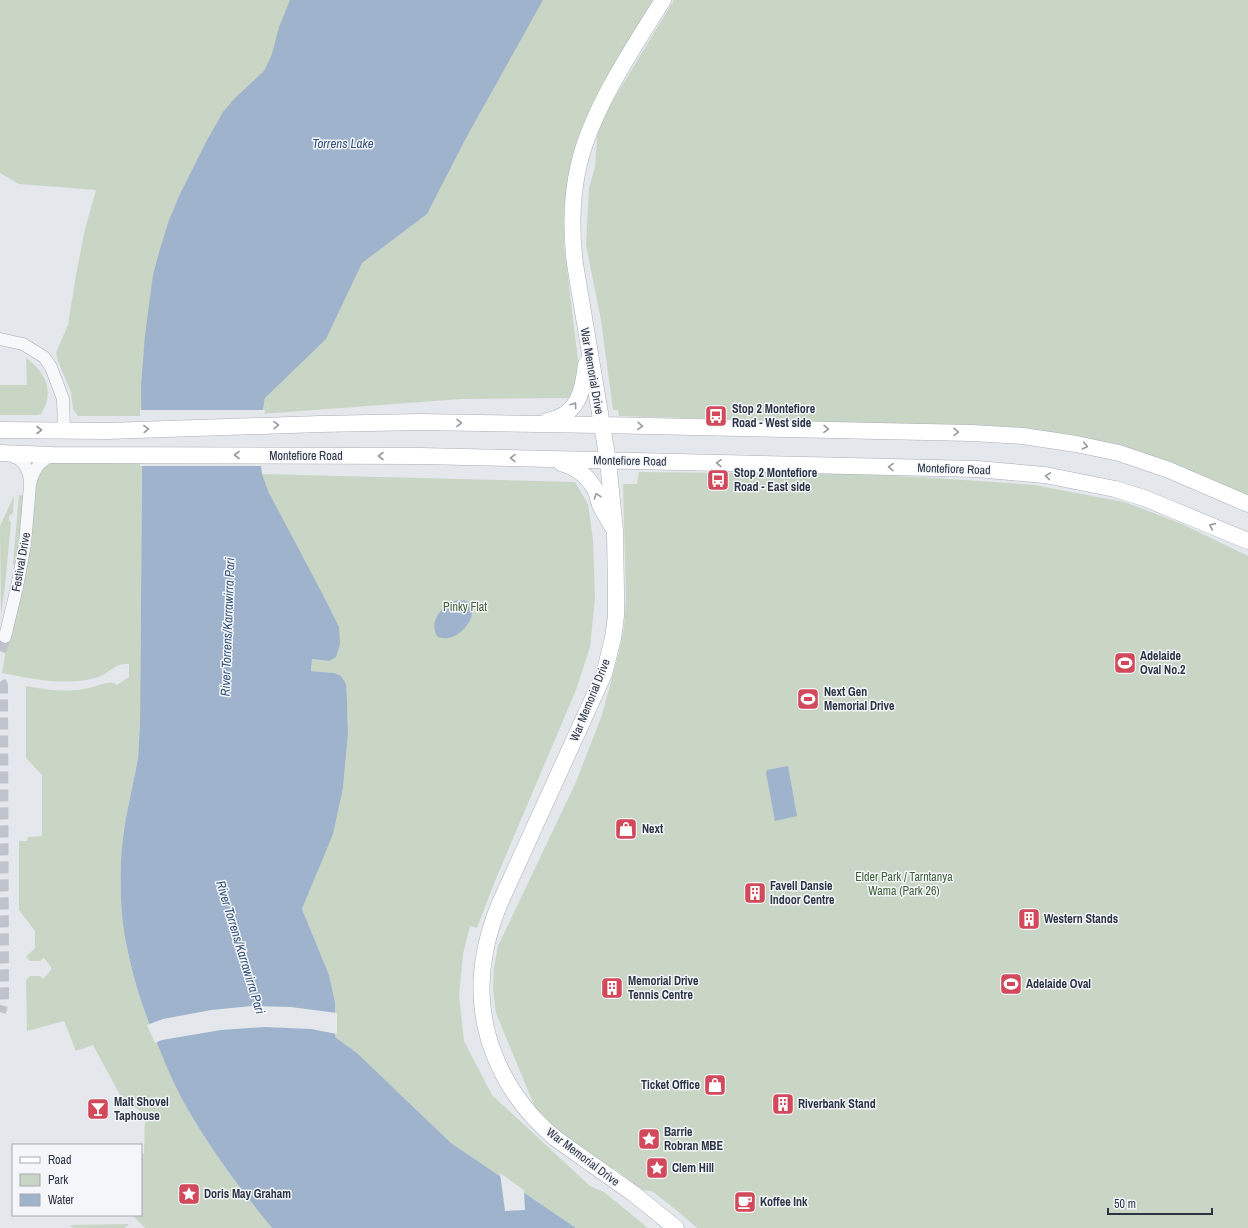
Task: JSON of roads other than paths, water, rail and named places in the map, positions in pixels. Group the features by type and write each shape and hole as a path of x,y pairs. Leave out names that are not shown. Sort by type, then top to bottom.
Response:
{"main road":[{"name":"War Memorial Drive","path":"663,0 620,71 589,132 579,164 572,223 572,244 588,348 608,461 615,530 616,616 609,655 604,674 499,905 484,952 482,1008 490,1045 498,1064 512,1092 526,1109 547,1132 634,1194 676,1228"},
{"path":"527,424 556,418 569,412 573,408 583,385 588,348"},
{"path":"0,430 107,430 420,422 972,433 1023,436 1076,444 1118,453 1169,470 1248,504"},
{"name":"Montefiore Road","path":"3,453 53,455 420,456 958,468 1045,475 1115,489 1144,498 1248,541"},
{"path":"541,459 571,466 581,471 595,489 601,507 615,530"}],"street":[{"path":"0,340 23,344 44,357 51,367 63,399 64,430"},
{"name":"Festival Drive","path":"3,453 19,459 23,463 29,474 30,485 25,544 17,587 5,637"},
{"name":"Festival Drive","path":"30,485 38,465 46,457 53,455"}],"water":[{"name":"Torrens Lake","path":"290,0 543,0 466,138 427,214 362,263 326,339 265,398 258,435 262,474 269,493 339,627 340,644 336,657 329,661 312,659 311,671 334,673 341,676 346,684 348,734 343,788 333,834 302,909 329,975 335,1002 335,1037 357,1053 451,1143 576,1228 272,1228 221,1162 185,1104 168,1070 151,1028 131,965 122,919 121,862 125,823 138,758 140,725 142,468 141,386 145,335 153,275 169,220 180,194 223,112 235,98 264,71 272,54 279,27"},
{"path":"459,600 467,601 471,607 472,614 470,621 465,628 452,637 444,638 437,636 435,624 439,613 443,608"},
{"path":"788,766 797,816 775,821 766,773 767,770"}],"tunnel":[{"path":"0,651 5,637"},
{"path":"0,682 2,685 3,1002 0,1012"}],"place":[{"name":"Stop 2 Montefiore Road - West side","path":"716,416"},
{"name":"Stop 2 Montefiore Road - East side","path":"718,480"},
{"name":"Adelaide Oval No.2","path":"1125,663"},
{"name":"Next Gen Memorial Drive","path":"808,699"},
{"name":"Next","path":"626,829"},
{"name":"Favell Dansie Indoor Centre","path":"755,893"},
{"name":"Western Stands","path":"1029,919"},
{"name":"Adelaide Oval","path":"1011,984"},
{"name":"Memorial Drive Tennis Centre","path":"612,988"},
{"name":"Ticket Office","path":"715,1085"},
{"name":"Riverbank Stand","path":"783,1104"},
{"name":"Malt Shovel Taphouse","path":"98,1109"},
{"name":"Barrie Robran MBE","path":"649,1139"},
{"name":"Clem Hill","path":"657,1168"},
{"name":"Doris May Graham","path":"189,1194"},
{"name":"Koffee Ink","path":"745,1202"}],"park label":[{"name":"Pinky Flat","path":"465,607"},
{"name":"Elder Park / Tarntanya Wama (Park 26)","path":"904,884"}],"water label":[{"name":"River Torrens/Karrawirra Pari","path":"227,627"},
{"name":"River Torrens/Karrawirra Pari","path":"241,947"}]}
